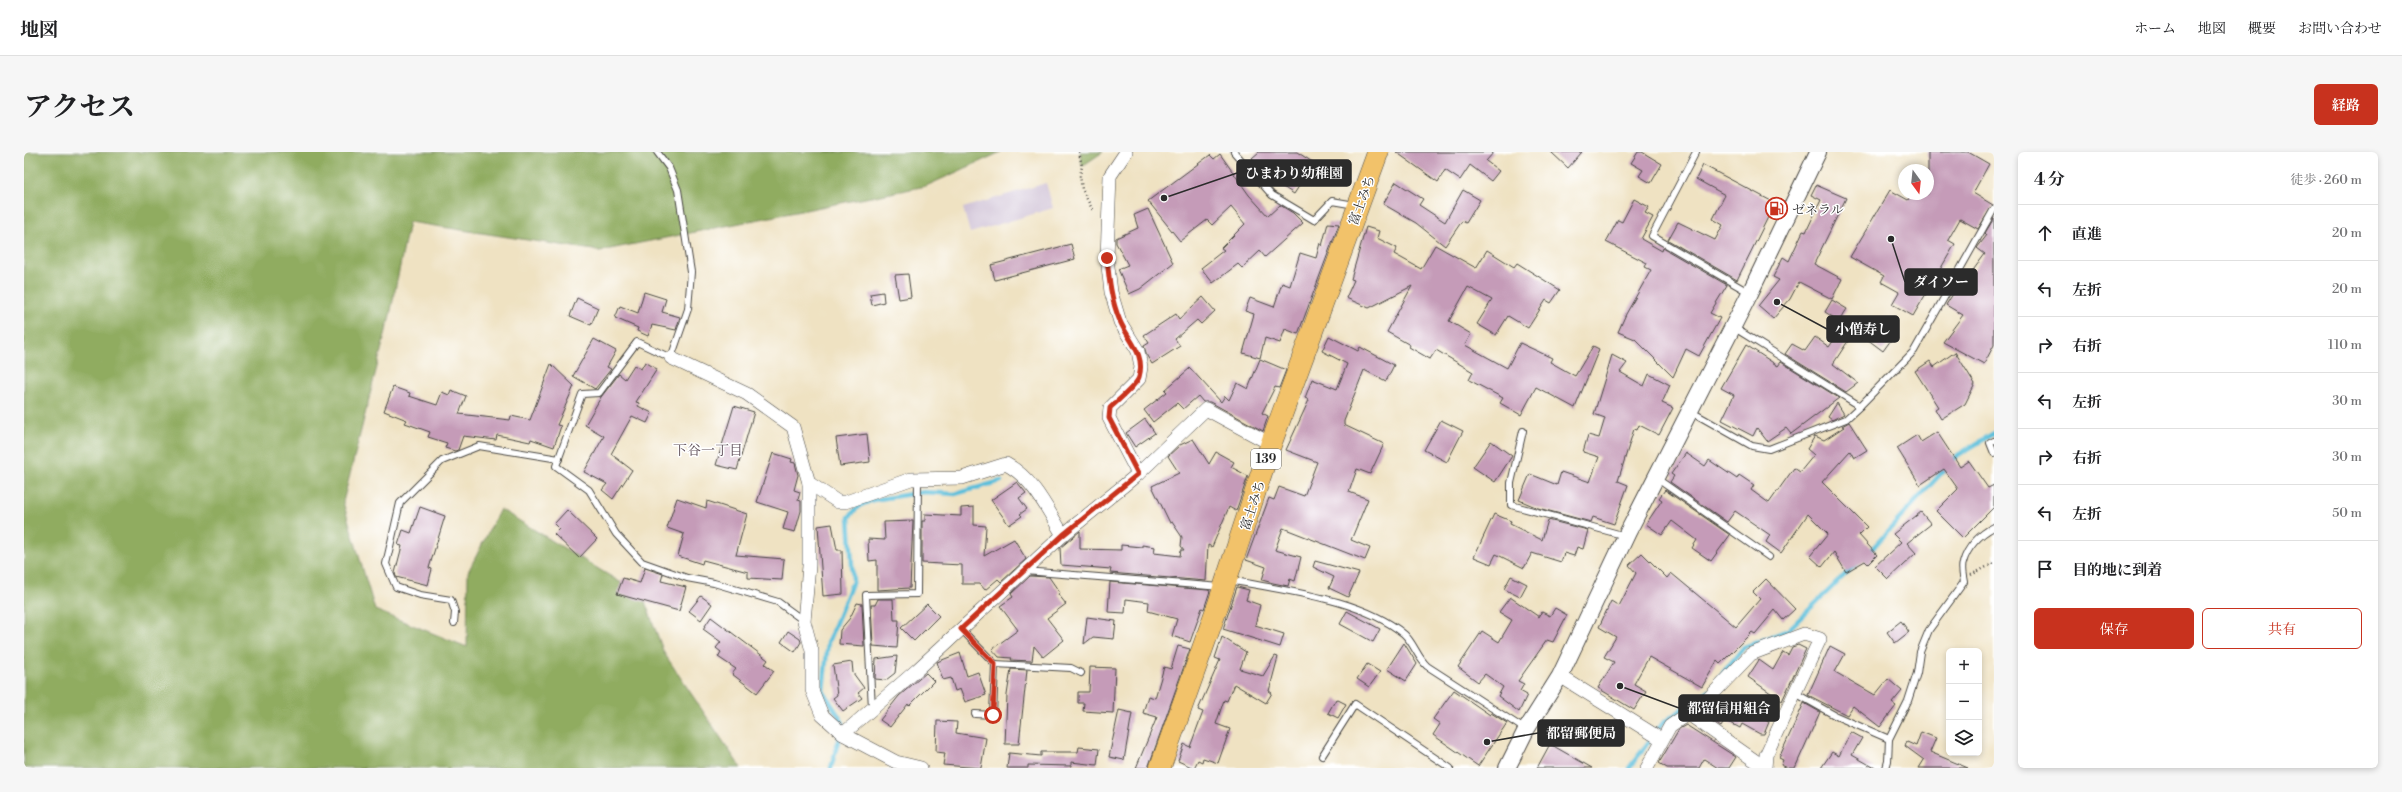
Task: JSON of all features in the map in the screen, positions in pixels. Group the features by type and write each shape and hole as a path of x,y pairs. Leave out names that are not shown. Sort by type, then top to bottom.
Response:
{"highway":[{"name":"富士みち","path":"1160,768 1226,583 1271,444 1378,152"}],"street":[{"path":"1126,152 1110,176 1107,217 1107,258 1110,292 1120,322 1138,351 1141,367 1139,379 1110,408 1109,418 1138,474"},
{"path":"1507,768 1526,730 1560,676 1626,536 1750,293 1818,152"},
{"path":"671,358 747,394 793,427 809,483 809,566 804,621 812,651 812,690 822,715 842,734 896,762 921,768"},
{"path":"842,734 961,629 1063,535 1138,474 1206,409 1271,444"},
{"path":"809,483 838,502 846,502 911,479 962,478 1006,464 1018,470 1033,487 1063,535"},
{"path":"1647,768 1661,739 1670,726 1705,702 1751,654 1804,634 1820,639 1766,755 1765,768"},
{"path":"1560,676 1661,739"},
{"path":"1687,713 1765,768"}],"lane":[{"path":"657,152 669,168 678,190 691,272 688,309 671,358 637,342 599,393 582,394 556,466 589,490 616,534 629,550 642,562 687,578 722,585 778,602 804,621"},
{"path":"1234,152 1272,195 1314,220 1332,201 1359,206"},
{"path":"1696,152 1652,236 1750,293"},
{"path":"1690,411 1752,446 1769,449 1840,422 1860,406 1914,351 1994,209"},
{"path":"1733,327 1860,406"},
{"path":"1523,431 1511,483 1511,505 1626,536"},
{"path":"1994,441 1990,443 1994,453"},
{"path":"454,623 455,612 451,600 420,595 396,587 386,564 400,503 442,461 479,446 559,459"},
{"path":"1656,478 1769,557"},
{"path":"872,708 866,596 917,594 918,479"},
{"path":"1886,768 1888,761 1889,739 1908,701 1917,673 1920,652 1929,630 1964,582 1962,564 1972,545 1994,527"},
{"path":"1024,571 1226,583 1334,601 1364,610 1404,634 1418,658 1427,666 1526,730"},
{"path":"961,629 995,664 1071,668 1081,673"},
{"path":"975,714 993,715 995,664"},
{"path":"1795,693 1836,716 1889,739"},
{"path":"1322,756 1355,704 1450,768"}],"path":[{"path":"1078,152 1082,166 1080,176 1082,189 1092,209 1107,217"},
{"path":"1964,582 1971,574 1994,563"}],"shaded area":[{"path":"1046,183 1053,208 970,233 963,208"}],"green space":[{"path":"24,152 1001,152 926,186 600,251 409,222 390,315 343,502 375,610 467,647 468,572 500,509 643,596 664,653 741,768 24,768"},
{"path":"1080,152 1103,152 1082,166"}],"building":[{"path":"1259,152 1297,152 1314,163 1294,194 1255,169 1259,166 1252,158"},
{"path":"1396,152 1494,152 1486,161 1499,171 1491,181 1470,165 1460,180 1445,170 1438,182"},
{"path":"1551,152 1582,152 1568,168"},
{"path":"1638,152 1642,152 1662,164 1651,183 1639,176 1643,170 1631,163"},
{"path":"1928,152 1968,152 1989,164 1973,193 1993,205 1978,229 1960,219 1948,240 1955,244 1913,316 1892,304 1899,292 1881,282 1884,276 1850,257 1890,190 1898,194 1898,200 1934,200 1934,164 1928,164"},
{"path":"1220,154 1249,195 1268,216 1280,205 1293,213 1303,223 1265,257 1260,251 1242,268 1238,264 1213,283 1201,268 1224,250 1221,248 1245,224 1231,207 1212,225 1207,220 1180,241 1148,201 1210,155 1214,159"},
{"path":"1703,165 1775,203 1737,280 1668,240 1678,222 1715,240 1723,225 1713,219 1725,195 1696,179"},
{"path":"1396,182 1423,199 1419,205 1445,222 1463,190 1480,200 1466,223 1462,221 1445,246 1416,223 1383,204"},
{"path":"1816,185 1846,198 1814,264 1842,279 1832,299 1799,282 1790,299 1773,319 1758,306 1779,280 1773,277 1783,257 1789,261 1803,231 1806,232 1821,200 1811,195"},
{"path":"1634,199 1649,207 1645,213 1653,217 1641,239 1662,251 1663,248 1727,285 1710,313 1720,318 1699,356 1686,349 1673,377 1635,339 1618,332 1626,314 1651,270 1645,267 1647,263 1606,242 1618,220 1622,222"},
{"path":"1148,209 1173,263 1140,289 1129,294 1118,269 1128,265 1116,243 1116,238 1138,228 1134,215"},
{"path":"1994,218 1994,345 1984,364 1943,342 1963,315 1946,305 1958,286 1960,288 1985,254 1977,248 1987,235 1985,233"},
{"path":"1328,223 1339,224 1298,334 1285,329 1280,343 1265,338 1260,358 1243,353 1254,314 1245,311 1250,298 1274,307 1282,283 1290,286 1300,253 1316,258 1320,243 1322,246"},
{"path":"1366,227 1379,231 1377,238 1397,248 1394,254 1421,269 1435,245 1476,268 1487,250 1514,267 1517,263 1560,290 1551,303 1546,300 1528,328 1508,316 1496,335 1477,324 1492,300 1468,287 1449,321 1471,334 1465,345 1507,368 1520,343 1552,358 1550,362 1575,376 1593,346 1599,349 1575,408 1536,387 1521,415 1500,403 1503,398 1469,380 1473,372 1436,350 1430,359 1409,347 1410,345 1387,332 1412,286 1369,308 1346,298 1354,280 1351,279"},
{"path":"1071,244 1075,259 995,280 991,265"},
{"path":"908,274 911,297 899,299 895,275"},
{"path":"644,292 666,299 662,312 680,317 676,330 652,325 648,336 637,331 638,328 615,318 620,306 638,313"},
{"path":"883,292 884,302 872,305 870,294"},
{"path":"1203,297 1215,311 1201,324 1197,320 1175,339 1180,346 1152,364 1147,356 1144,346 1149,343 1144,335 1176,314 1179,319"},
{"path":"577,298 598,308 591,325 570,316"},
{"path":"1832,300 1847,309 1839,321 1825,312"},
{"path":"1875,328 1891,340 1883,351 1867,339"},
{"path":"1838,334 1848,341 1833,364 1858,383 1846,392 1785,354 1792,344 1805,351 1815,337 1829,347"},
{"path":"1329,336 1358,351 1360,347 1394,365 1386,381 1364,370 1344,421 1344,425 1384,444 1370,474 1357,469 1349,492 1368,499 1351,540 1370,548 1365,560 1283,528 1275,550 1301,557 1295,581 1290,579 1288,586 1262,580 1266,567 1246,560 1269,498 1274,500 1279,487 1304,496 1317,462 1286,450 1309,400 1305,398 1312,379 1337,389 1347,364 1322,351"},
{"path":"594,339 616,351 607,367 611,369 595,389 573,376"},
{"path":"1746,345 1778,366 1781,362 1839,398 1791,434 1786,428 1767,441 1757,428 1753,436 1722,420 1734,395 1721,388"},
{"path":"1955,352 1975,384 1965,404 1941,419 1935,409 1938,407 1915,371 1930,361 1934,367"},
{"path":"1612,355 1627,363 1620,372 1644,386 1649,374 1670,385 1662,403 1673,408 1659,435 1639,425 1637,430 1634,429 1618,481 1628,485 1614,524 1593,517 1591,522 1538,508 1519,500 1530,474 1557,485 1561,472 1590,482 1599,457 1583,452 1588,435 1599,438 1605,418 1594,414"},
{"path":"1260,359 1286,370 1279,388 1275,387 1262,413 1268,416 1263,431 1210,402 1203,402 1198,396 1183,409 1177,403 1153,422 1144,410 1167,392 1165,390 1190,368 1221,402 1225,396 1229,400 1237,383 1248,389"},
{"path":"645,362 657,369 636,402 639,403 638,406 652,413 647,423 632,416 611,454 632,470 613,499 602,490 607,484 584,472 604,436 585,425 601,397 619,374 625,379 634,365 641,369"},
{"path":"551,364 574,386 557,425 561,426 554,447 531,439 530,442 497,435 496,440 463,436 458,450 455,451 445,448 447,443 428,437 430,432 405,423 407,420 384,411 393,387 410,393 409,396 437,405 442,392 449,395 451,390 466,396 459,414 510,420 511,416 530,420"},
{"path":"1837,403 1844,414 1832,420 1828,417"},
{"path":"734,406 754,412 737,470 716,465"},
{"path":"1145,419 1155,433 1135,447 1126,433"},
{"path":"1441,420 1463,431 1447,462 1424,450"},
{"path":"1849,422 1867,450 1854,458 1850,451 1822,482 1867,527 1859,535 1877,555 1868,564 1865,561 1846,572 1834,552 1822,567 1810,556 1828,534 1808,514 1781,553 1766,542 1770,535 1735,511 1727,522 1670,482 1674,476 1671,474 1686,453 1705,466 1709,460 1737,479 1739,475 1754,485 1751,490 1769,503 1794,468 1800,472 1814,455 1807,449 1815,436 1824,440"},
{"path":"1937,432 1960,467 1969,461 1988,488 1994,485 1994,507 1963,538 1936,511 1958,489 1944,469 1920,485 1897,448 1917,435 1921,442"},
{"path":"867,434 870,462 840,466 836,438"},
{"path":"1193,439 1209,464 1216,452 1234,462 1231,467 1248,476 1236,511 1229,507 1212,547 1208,545 1206,581 1110,573 1111,569 1061,565 1060,548 1080,531 1080,549 1121,550 1121,545 1142,547 1142,545 1155,547 1154,553 1180,556 1181,550 1184,550 1181,546 1182,537 1172,522 1170,523 1152,486 1179,473 1168,456 1180,445"},
{"path":"1491,441 1512,456 1495,482 1473,467"},
{"path":"773,453 792,459 791,462 795,463 798,475 794,490 800,492 798,500 801,501 801,511 795,532 783,529 788,512 757,502"},
{"path":"1017,482 1026,493 1019,498 1027,509 1020,514 1022,516 1009,525 991,500"},
{"path":"1665,490 1730,535 1711,561 1692,548 1697,540 1672,521 1662,535 1646,524 1662,500 1659,498"},
{"path":"677,498 706,508 707,501 747,514 736,555 784,559 782,580 748,578 748,572 703,560 702,564 678,556 684,534 667,528"},
{"path":"420,507 445,516 429,568 432,569 428,585 396,577 395,573 402,546 398,545 403,530 411,533"},
{"path":"974,507 974,525 986,526 984,556 1014,539 1026,559 1001,582 998,579 985,590 980,584 962,584 962,565 922,563 922,521 925,521 925,514 961,516 961,508"},
{"path":"567,510 597,539 579,558 554,534 559,529 554,524"},
{"path":"1921,512 1931,524 1907,543 1916,553 1888,579 1875,566 1901,542 1893,534"},
{"path":"1494,514 1511,521 1510,524 1542,540 1548,520 1588,530 1583,549 1577,547 1574,556 1564,553 1561,562 1532,553 1524,568 1496,554 1491,564 1474,557"},
{"path":"913,521 910,588 877,590 877,560 869,561 868,539 885,540 884,522"},
{"path":"832,524 837,550 842,550 843,594 823,596 818,526"},
{"path":"1642,553 1667,578 1671,573 1736,627 1760,599 1753,592 1766,579 1795,609 1783,620 1775,610 1755,634 1752,632 1720,664 1717,661 1702,687 1649,657 1634,684 1646,691 1634,710 1598,688 1614,662 1604,657 1616,637 1599,627 1611,601 1619,606 1636,573 1629,565"},
{"path":"1315,561 1359,573 1348,597 1329,588 1334,577 1313,567"},
{"path":"645,568 663,574 661,581 686,587 679,611 617,594 623,578 640,583"},
{"path":"1030,576 1049,577 1060,593 1058,594 1066,604 1047,618 1064,640 1043,657 1034,646 1032,661 1011,660 1012,658 999,657 992,649 1018,630 1000,606 1013,597 1011,594"},
{"path":"1511,576 1527,584 1520,597 1504,589"},
{"path":"1110,582 1210,591 1204,609 1202,608 1190,642 1172,636 1177,619 1148,611 1149,602 1126,599 1125,613 1108,612"},
{"path":"1237,587 1249,590 1246,600 1260,605 1255,625 1284,634 1280,647 1223,629"},
{"path":"701,596 712,604 701,620 689,611"},
{"path":"1510,597 1539,617 1542,612 1550,616 1555,608 1567,615 1553,642 1547,640 1518,681 1524,684 1520,691 1527,695 1519,712 1498,696 1503,687 1485,674 1478,682 1458,667 1482,631 1499,642 1512,620 1499,612"},
{"path":"878,599 893,599 894,620 899,620 897,648 873,646 871,605 875,605"},
{"path":"857,603 862,604 864,646 839,644 840,630 850,618"},
{"path":"927,604 939,616 914,641 901,628"},
{"path":"1347,611 1380,629 1373,642 1340,624"},
{"path":"711,617 768,660 765,664 774,671 757,693 732,674 736,669 718,657 721,652 716,648 721,642 703,629"},
{"path":"1087,617 1116,621 1114,639 1093,637 1084,644"},
{"path":"1901,621 1909,632 1895,643 1887,632"},
{"path":"788,631 800,639 801,642 795,652 781,642"},
{"path":"1222,637 1246,652 1240,669 1263,676 1275,656 1278,657 1269,691 1272,693 1266,703 1234,684 1227,701 1224,700 1216,724 1230,729 1218,763 1203,758 1202,762 1198,760 1194,768 1178,761 1184,744 1190,747 1203,712 1198,710 1220,660 1215,658"},
{"path":"1404,643 1417,664 1406,681 1387,669"},
{"path":"1798,645 1806,649 1782,701 1748,677 1759,660 1773,670 1783,652 1788,655 1792,647"},
{"path":"1178,646 1190,649 1148,768 1136,768 1157,717 1143,713 1148,696 1155,698 1164,667 1171,669"},
{"path":"1830,646 1845,654 1835,672 1875,695 1888,679 1902,691 1892,703 1896,706 1880,727 1853,706 1847,715 1808,695"},
{"path":"960,653 967,676 978,672 986,695 965,702 960,689 955,691 951,678 943,680 937,662"},
{"path":"897,656 895,673 886,680 875,679 876,659"},
{"path":"852,662 853,673 864,688 858,693 862,698 843,711 833,698 837,695 833,665"},
{"path":"1367,664 1380,672 1369,687 1357,679"},
{"path":"1090,667 1115,668 1113,713 1083,711 1084,703 1078,703 1078,692 1089,692"},
{"path":"1011,669 1027,670 1019,744 1005,744 1007,695"},
{"path":"926,673 934,681 909,706 908,704 890,727 880,720 899,696"},
{"path":"1454,690 1490,715 1491,713 1507,723 1478,766 1433,735 1440,724 1433,719"},
{"path":"1724,697 1769,722 1764,734 1760,734 1742,724 1740,728 1725,720 1721,727 1711,720"},
{"path":"1336,699 1346,704 1338,718 1328,713"},
{"path":"1804,703 1820,712 1795,768 1788,768 1781,765 1783,760 1779,758"},
{"path":"1119,710 1132,713 1124,760 1109,757"},
{"path":"937,721 957,722 956,733 986,738 981,768 943,765 945,753 936,752"},
{"path":"1686,725 1736,757 1729,768 1718,768 1704,759 1699,768 1667,768 1659,763 1679,729"},
{"path":"1851,732 1862,738 1852,755 1875,768 1821,768 1832,752 1839,756"},
{"path":"1921,732 1936,738 1930,752 1968,768 1919,768 1924,760 1905,746 1907,742 1916,746"},
{"path":"1550,744 1592,768 1537,768"},
{"path":"1079,747 1099,749 1097,765 1071,762 1071,766 1028,765 1028,768 1007,768 1009,753 1041,756 1041,752 1078,752"}],"waterway":[{"path":"1869,552 1958,455 1994,433"},
{"path":"831,768 843,723 823,691 828,642 853,581 849,517 859,506 873,500 924,492 955,494 1001,481"},
{"path":"1718,679 1744,647 1788,630 1856,564"},
{"path":"1629,768 1663,723 1708,691"}],"place":[{"name":"ひまわり幼稚園","path":"1164,198"},
{"name":"ゼネラル","path":"1777,209"},
{"name":"ダイソー","path":"1891,239"},
{"name":"小僧寿し","path":"1777,302"},
{"name":"都留信用組合","path":"1620,686"},
{"name":"都留郵便局","path":"1487,742"}],"district":[{"name":"下谷一丁目","path":"708,450"}],"route":[{"path":"993,715 995,664 961,629 1063,535 1138,474 1109,418 1110,408 1139,379 1141,367 1138,351 1120,322 1110,292 1107,258"}]}
